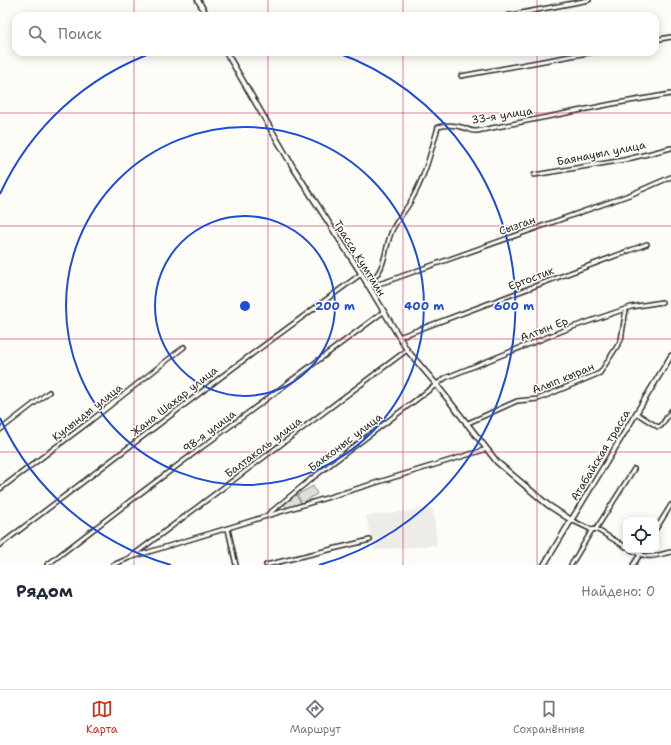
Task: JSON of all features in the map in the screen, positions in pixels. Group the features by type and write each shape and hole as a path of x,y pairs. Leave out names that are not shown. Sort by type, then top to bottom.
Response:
{"street":[{"path":"198,0 205,12"},
{"path":"527,12 589,0"},
{"path":"659,39 671,37"},
{"name":"Трасса Кумтиин","path":"228,56 292,167 361,274 407,350 436,384 497,462 548,505 571,520"},
{"path":"461,76 571,56"},
{"name":"33-я улица","path":"367,285 376,277 382,267 391,232 411,202 421,183 438,127 443,125 463,127 468,130 477,131 612,104 671,94"},
{"name":"Баянауыл улица","path":"534,175 624,160 671,148"},
{"name":"Сызган","path":"367,285 388,281 632,194 671,177"},
{"name":"Ертостик","path":"399,337 647,244"},
{"name":"Жана Шахар улица","path":"0,545 229,371 361,274"},
{"name":"Алтын Ер","path":"436,384 452,375 567,329 631,307 662,302"},
{"name":"Алып кыран","path":"466,424 517,401 538,399 600,373 621,340 626,309"},
{"name":"98-я улица","path":"47,565 383,312"},
{"name":"Кулынды улица","path":"0,488 89,422 184,347"},
{"name":"Балтаколь улица","path":"129,558 407,350"},
{"name":"Атабайская трасса","path":"544,565 671,356"},
{"name":"Бакконыс улица","path":"266,516 311,479 436,384"},
{"path":"0,430 49,392"},
{"path":"636,413 658,427 669,418 671,411"},
{"path":"113,565 129,558 487,449"},
{"path":"571,565 634,469"},
{"path":"659,524 671,505"},
{"path":"571,520 594,529 623,545"},
{"path":"228,529 236,565"},
{"path":"266,565 370,540"},
{"path":"637,553 649,558 671,552"},
{"path":"633,565 640,555"}],"shaded area":[{"path":"313,486 317,494 302,503 297,495"},
{"path":"296,494 301,504 287,509 284,504"},
{"path":"433,508 437,545 375,550 366,516"}]}
